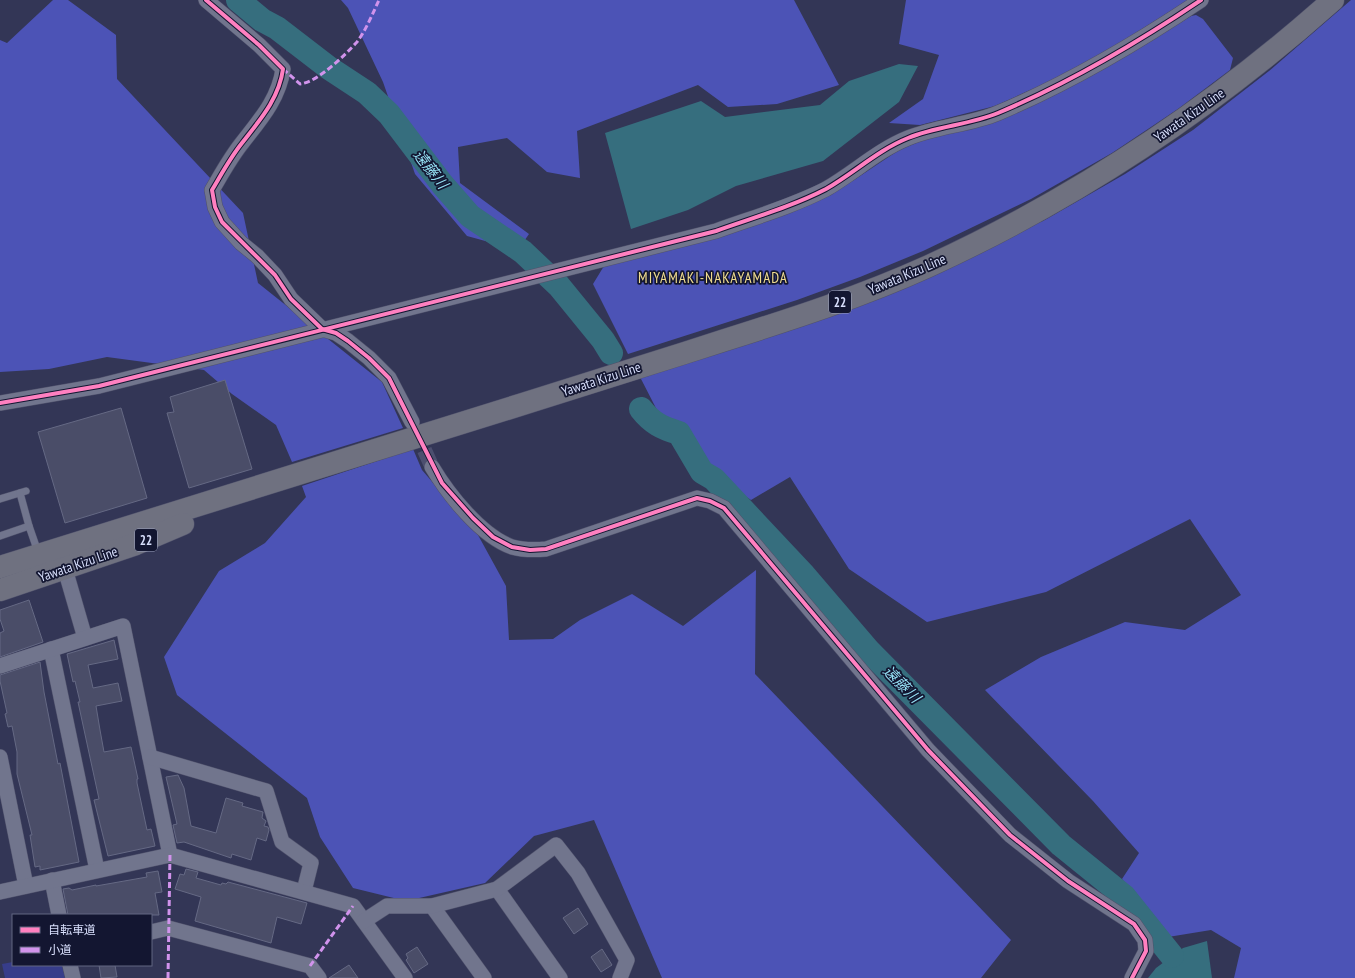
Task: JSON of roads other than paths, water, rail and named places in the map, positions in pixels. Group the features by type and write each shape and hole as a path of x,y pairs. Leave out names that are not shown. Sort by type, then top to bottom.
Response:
{"main road":[{"name":"Yawata Kizu Line","path":"0,567 287,479 802,315 930,266 1035,213 1118,164 1227,88 1333,0"},
{"name":"Yawata Kizu Line","path":"0,590 136,544 287,479"}],"street":[{"path":"206,0 259,45 283,69 282,80 271,104 258,124 241,144 212,190 215,207 222,222 241,243 257,256 275,276 291,299 322,329 336,333 348,341 369,358 389,378 412,422"},
{"path":"0,403 99,386 716,231 802,200 850,174 884,150 907,138 981,119 1058,85 1122,50 1201,0"},
{"path":"432,467 442,483 457,501 494,537 512,547 530,550 546,549 697,498 710,501 724,508 928,750 1010,835 1068,881 1134,924 1145,940 1146,951 1132,978"},
{"path":"65,569 85,638"},
{"path":"0,666 123,626 170,855"},
{"path":"51,649 97,870"},
{"path":"0,757 26,886"},
{"path":"150,757 266,791 282,842 311,863 304,891"},
{"path":"364,921 387,906 432,906 497,889 556,845 578,873 627,960 620,978"},
{"path":"0,892 170,855 304,891 353,906 405,978"},
{"path":"52,880 59,914"},
{"path":"497,889 560,978"},
{"path":"432,906 484,978"},
{"path":"152,932 168,928 310,966 318,978"},
{"path":"70,966 73,978"}],"lane":[{"path":"0,499 23,492 29,526 39,555"},
{"path":"0,536 29,526"}],"water":[{"path":"899,64 918,66 899,102 823,161 736,186 688,210 631,229 605,133 701,101 725,117 820,105 849,81"},
{"path":"1207,941 1212,978 1148,978 1156,968 1183,948"}],"waterway":[{"name":"遠藤川","path":"238,0 262,20 277,28 329,68 367,93 389,114 442,184 470,216 523,252 559,286 603,340 611,353"},
{"name":"遠藤川","path":"641,409 649,418 658,424 679,433 702,472 714,479 804,575 869,651 1061,845 1124,896 1172,956"}],"tunnel":[{"path":"415,429 432,467"}],"district":[{"name":"MIYAMAKI-NAKAYAMADA","path":"713,277"}]}
